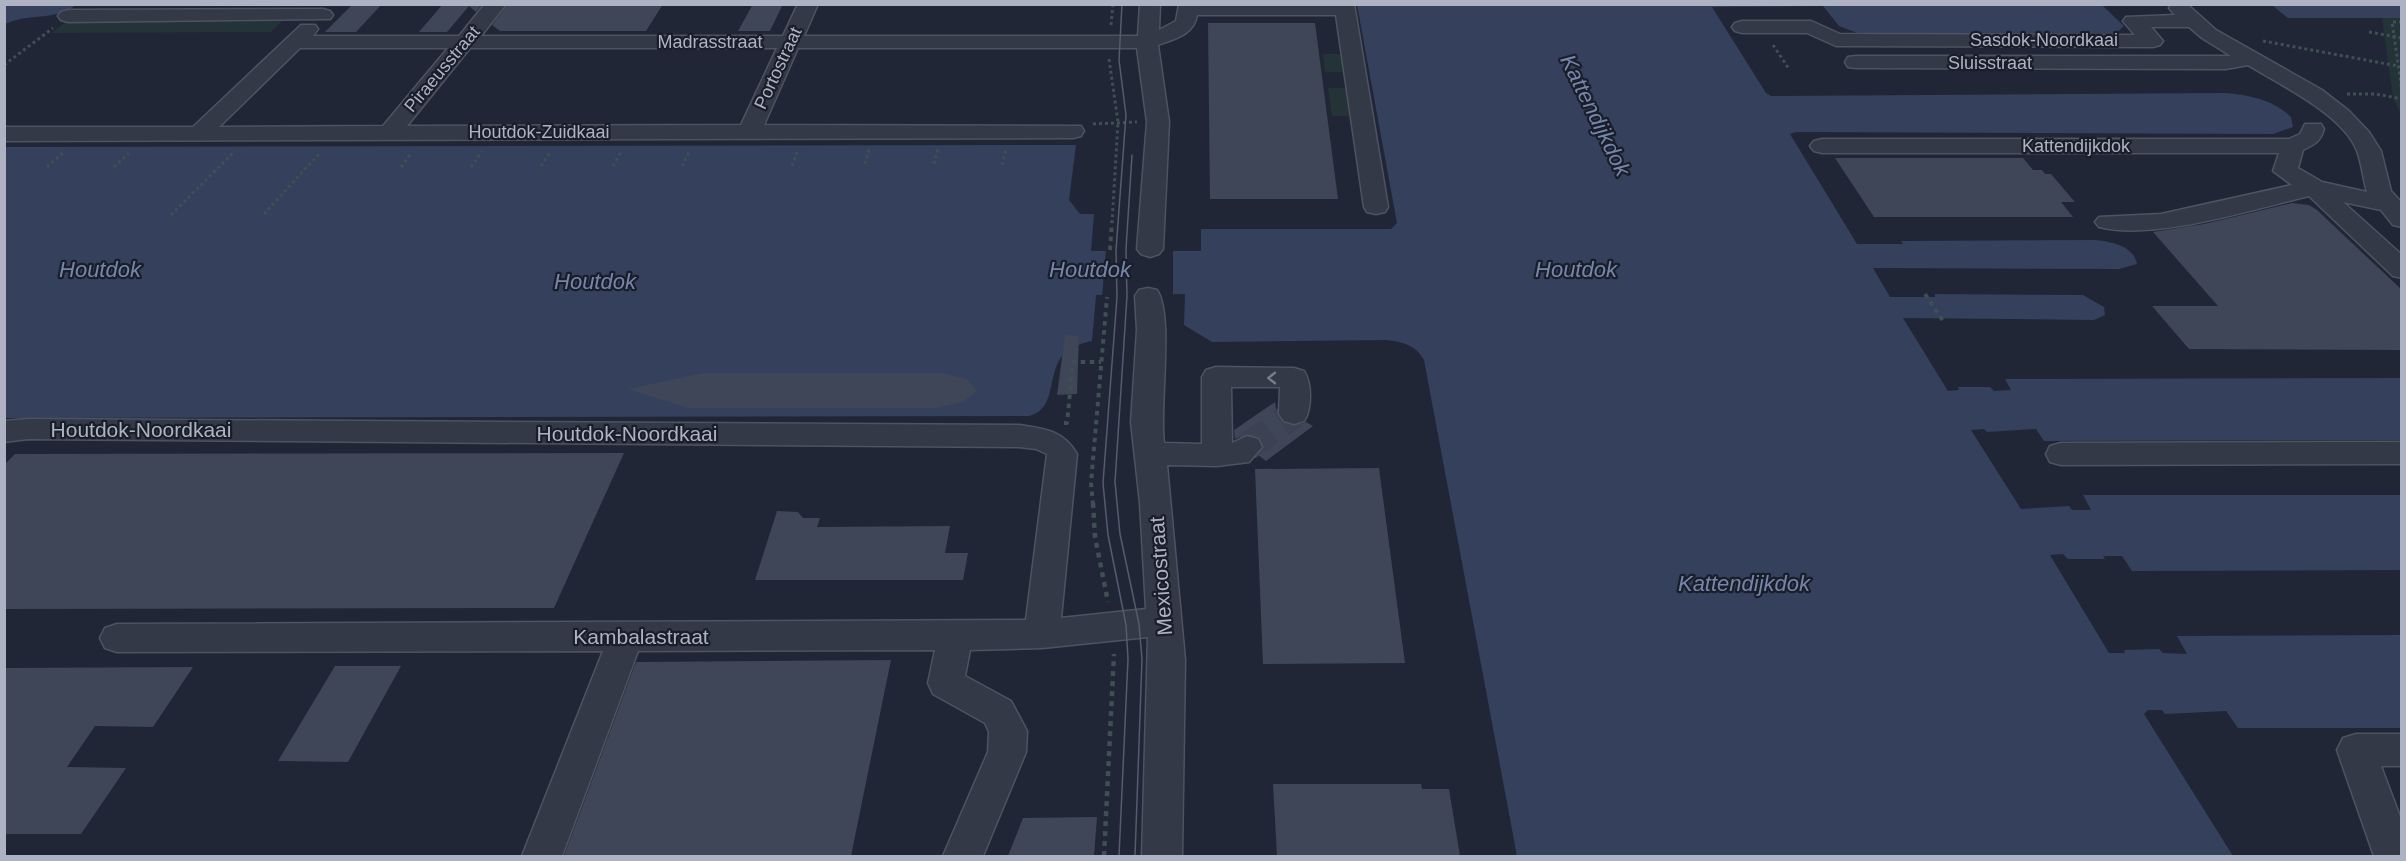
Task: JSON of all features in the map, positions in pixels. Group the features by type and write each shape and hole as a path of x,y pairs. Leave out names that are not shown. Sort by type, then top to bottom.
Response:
{"street":[{"name":"Piraeusstraat","path":"389,133 496,4"},
{"name":"Portostraat","path":"748,132 808,4"},
{"path":"1128,43 1150,4"},
{"path":"1128,43 1178,30 1186,23 1189,7 1344,7 1376,207"},
{"path":"68,16 328,10"},
{"path":"200,133 328,10"},
{"path":"2183,12 2248,58 2314,95 2341,116 2361,137 2369,151 2379,192 2394,212"},
{"name":"Sasdok-Noordkaai","path":"1742,27 1811,27 1836,40 2153,40 2133,21 2183,12"},
{"name":"Madrasstraat","path":"294,42 1128,43"},
{"path":"1128,43 1147,56 1158,122 1150,249"},
{"name":"Sluisstraat","path":"1856,62 2226,63 2248,58"},
{"path":"2313,129 2310,138 2293,146 2284,171 2314,188 2394,212"},
{"name":"Houtdok-Zuidkaai","path":"4,134 1073,131"},
{"name":"Kattendijkdok","path":"1822,146 2293,146"},
{"path":"2108,222 2161,222 2314,188"},
{"path":"2314,188 2402,270"},
{"name":"Mexicostraat","path":"1148,296 1151,330 1146,422 1167,660 1162,856"},
{"path":"1217,455 1216,378 1294,378 1294,414"},
{"path":"4,455 16,431"},
{"name":"Houtdok-Noordkaai","path":"16,431 1019,436 1041,439 1057,446 1062,454 1042,634"},
{"path":"1150,454 1238,454 1247,447"},
{"path":"2061,454 2402,453"},
{"name":"Kambalastraat","path":"117,638 955,636 1042,634 1165,621"},
{"path":"955,636 946,683 998,712 1008,731 1007,752 963,856"},
{"path":"542,856 626,637"},
{"path":"2394,856 2356,750 2402,750"}],"path":[{"path":"1110,250 1118,122 1128,43 1113,4"},
{"path":"4,65 68,16"},
{"path":"2402,22 2392,22 2402,91"},
{"path":"2369,32 2402,38"},
{"path":"2261,40 2398,66"},
{"path":"1782,42 1771,42 1789,69"},
{"path":"2376,94 2402,99"},
{"path":"1073,131 1095,123 1158,122"},
{"path":"934,164 939,145"},
{"path":"1002,165 1006,145"},
{"path":"171,215 240,146"},
{"path":"264,214 326,146"},
{"path":"401,167 417,146"},
{"path":"471,167 486,146"},
{"path":"541,166 555,146"},
{"path":"613,166 624,146"},
{"path":"682,166 692,146"},
{"path":"792,166 800,146"},
{"path":"865,164 870,146"},
{"path":"47,167 71,147"},
{"path":"114,167 136,147"},
{"path":"1925,294 1945,324"},
{"path":"1104,856 1115,660 1113,626 1095,537 1091,483 1107,297"},
{"path":"1085,362 1101,362"}],"shaded area":[{"path":"285,18 271,32 51,33 70,19"},
{"path":"2382,18 2401,18 2401,114 2393,98"},
{"path":"1323,54 1344,54 1346,72 1325,72"},
{"path":"1328,88 1349,88 1354,116 1332,116"}],"water":[{"path":"5,5 76,5 59,13 24,18 5,24"},
{"name":"Houtdok","path":"1357,5 2401,5 2401,18 2288,18 2273,6 2103,6 2124,26 2116,33 1860,34 1839,26 1823,6 1712,7 1766,93 1771,96 2226,93 2261,99 2277,106 2291,117 2293,127 2273,134 1796,132 1790,134 1857,244 1903,244 1901,241 2096,240 2121,246 2132,253 2137,264 2119,269 1873,268 1890,297 1935,297 1935,294 2083,295 2104,307 2105,315 2094,320 1903,318 1948,391 1959,390 1958,387 1990,387 1994,391 2011,390 2005,379 2401,378 2401,440 2044,441 2036,429 1987,432 1984,429 1971,430 2021,509 2069,506 2072,510 2091,510 2083,495 2401,495 2401,570 2132,571 2122,556 2103,556 2105,559 2068,559 2063,554 2050,555 2109,653 2159,649 2163,653 2187,654 2177,636 2401,635 2401,728 2238,728 2226,711 2165,714 2162,710 2148,710 2144,714 2233,856 1517,856 1424,360 1413,348 1403,343 1387,340 1212,342 1184,325 1185,294 1096,295 1092,341 1066,352 1056,369 1044,406 1029,416 5,418 4,147 1076,145 1069,200 1080,214 1094,214 1091,251 1201,251 1201,229 1391,229 1397,223"}],"pier":[{"path":"1173,249 1173,296 1102,297 1106,250"}],"building":[{"path":"353,4 382,4 356,32 325,32"},
{"path":"443,4 482,4 476,12 469,6 447,32 419,32"},
{"path":"508,4 663,4 646,31 500,31 492,25"},
{"path":"753,4 783,4 770,31 738,31"},
{"path":"1208,23 1315,23 1338,199 1210,199"},
{"path":"1835,158 2023,158 2033,170 2042,170 2045,174 2051,174 2075,202 2061,202 2073,217 1874,217"},
{"path":"2292,203 2309,205 2317,210 2402,290 2402,350 2189,349 2152,306 2218,306 2153,232 2204,224"},
{"path":"1065,335 1079,336 1077,394 1057,395"},
{"path":"703,373 943,373 967,379 977,391 963,402 934,408 687,408 628,389"},
{"path":"1275,402 1277,415 1283,423 1295,426 1306,422 1313,426 1266,461 1258,455 1264,446 1260,438 1248,434 1235,439 1234,430"},
{"path":"624,453 554,608 4,609 4,465 15,454"},
{"path":"1379,468 1405,663 1263,664 1255,469"},
{"path":"777,511 798,512 803,518 820,518 817,527 950,526 945,553 968,553 963,580 755,580"},
{"path":"891,660 851,856 564,856 636,662"},
{"path":"335,666 401,666 348,762 278,761"},
{"path":"193,667 153,727 95,726 67,767 126,768 81,834 4,834 4,668"},
{"path":"1273,784 1421,784 1422,789 1449,789 1460,856 1277,856"},
{"path":"1097,817 1094,856 1008,856 1023,818"}],"tunnel":[{"path":"1247,447 1294,414"}],"tram line":[{"path":"1119,856 1128,659 1126,625 1108,535 1103,483 1117,297 1116,250 1126,115 1119,60 1122,4"},
{"path":"1132,155 1126,249 1127,296 1115,482 1120,534 1139,624 1142,659 1135,856"}]}
